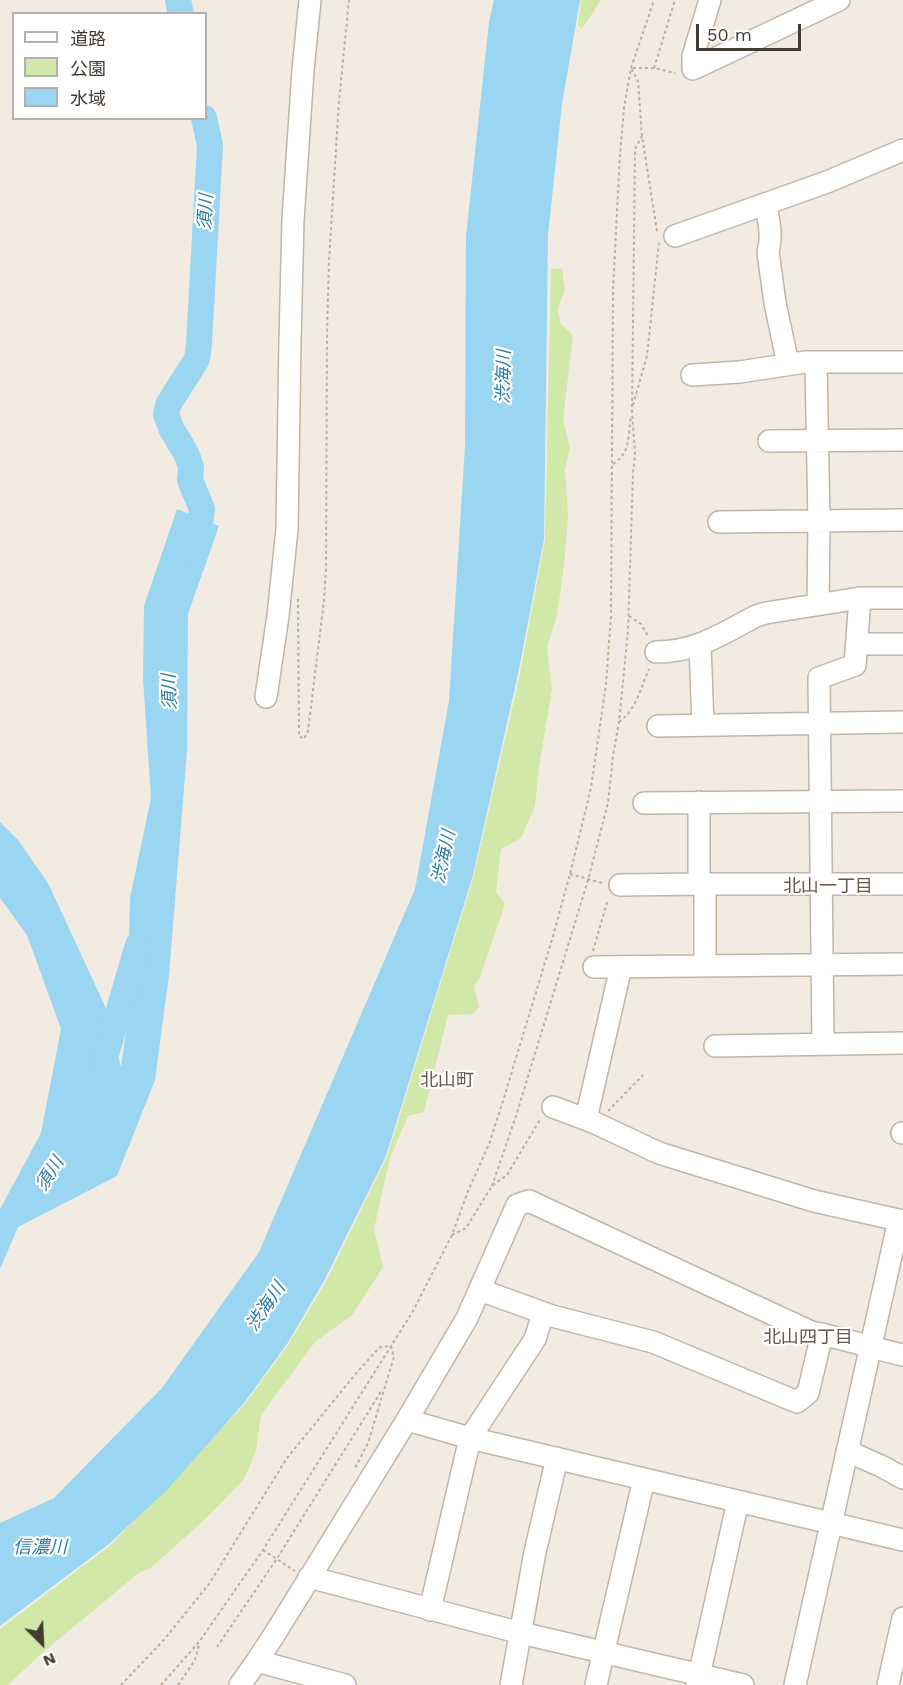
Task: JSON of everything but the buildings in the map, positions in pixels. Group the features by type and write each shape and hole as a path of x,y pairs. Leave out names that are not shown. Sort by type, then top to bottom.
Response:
{"street":[{"path":"266,697 278,616 287,529 293,220 310,0"},
{"path":"710,0 693,56 693,69 839,0"},
{"path":"675,236 827,182 903,150"},
{"path":"766,204 770,231 768,252 775,303 788,364"},
{"path":"692,375 740,372 805,362 903,362"},
{"path":"816,363 819,441 818,604"},
{"path":"769,441 903,440"},
{"path":"719,522 903,520"},
{"path":"822,1044 819,678 855,665 860,598"},
{"path":"656,652 674,652 700,645 756,616 788,609 860,598 903,598"},
{"path":"857,644 903,644"},
{"path":"700,645 703,725"},
{"path":"658,726 903,722"},
{"path":"644,803 903,801"},
{"path":"699,802 705,966"},
{"path":"615,885 903,884"},
{"path":"594,967 903,964"},
{"path":"591,1122 621,967"},
{"path":"715,1046 903,1043"},
{"path":"553,1107 659,1153 814,1201 901,1221 795,1685"},
{"path":"240,1685 257,1661 306,1576 407,1420 467,1318 517,1205 529,1202 811,1332 840,1337 903,1355"},
{"path":"480,1290 543,1314 652,1342 796,1402 808,1394 822,1334"},
{"path":"430,1610 470,1438 535,1339 543,1314"},
{"path":"407,1420 470,1438 903,1540"},
{"path":"847,1451 903,1478"},
{"path":"511,1685 535,1552 557,1458"},
{"path":"596,1685 644,1479"},
{"path":"698,1680 738,1501"},
{"path":"306,1576 698,1680 743,1685"},
{"path":"888,1685 903,1617"},
{"path":"257,1661 345,1685"}],"path":[{"path":"298,598 299,736 304,739 308,731 326,570 329,261 339,101 349,0"},
{"path":"161,1685 199,1642 262,1550 413,1311 452,1235 489,1144 570,874 591,788 606,684 611,616 614,290 624,108 631,68 654,0"},
{"path":"654,68 675,0"},
{"path":"631,68 654,68 680,74"},
{"path":"613,464 620,460 627,451 632,410 647,356 659,239 642,136 638,81 631,68"},
{"path":"452,1235 466,1228 492,1185 516,1116 588,880 608,803 619,722 628,616 635,455 632,410 635,149 642,136"},
{"path":"619,722 632,710 656,652 642,624 628,616"},
{"path":"570,874 615,885 608,898 588,965 594,967"},
{"path":"591,1122 643,1075"},
{"path":"492,1185 507,1175 544,1113 553,1107"},
{"path":"352,1474 368,1443 394,1357 391,1346"},
{"path":"121,1685 163,1641 209,1584 287,1458 380,1347 391,1346"},
{"path":"217,1647 276,1560 384,1386"},
{"path":"262,1550 306,1576"},
{"path":"178,1685 195,1660 199,1642"}],"green space":[{"path":"581,0 601,0 582,29 578,25"},
{"path":"562,268 565,290 557,309 561,324 573,335 563,419 570,448 565,470 568,516 557,616 547,647 552,689 535,806 521,838 501,849 496,892 505,904 479,980 474,986 479,1007 473,1014 448,1015 424,1112 408,1116 390,1158 374,1229 383,1267 352,1315 315,1342 261,1415 256,1451 244,1479 206,1518 151,1568 140,1572 42,1653 8,1685 0,1685 0,1629 112,1544 245,1404 288,1345 326,1282 387,1157 474,875 520,674 545,539 551,269"}],"water":[{"path":"494,0 580,0 562,104 548,235 544,539 518,674 473,875 386,1156 324,1281 287,1344 244,1403 168,1489 109,1544 0,1626 0,1523 54,1498 162,1388 259,1252 415,889 449,701 465,446 466,236 489,22"},
{"path":"177,509 219,526 188,614 187,751 169,975 155,1080 117,1176 18,1227 0,1269 0,1209 41,1133 61,1029 27,935 0,898 0,822 18,840 48,883 105,1006 121,1067 127,1025 130,898 151,798 143,678 144,606"}],"waterway":[{"name":"須川","path":"178,0 181,12"},
{"name":"須川","path":"187,550 200,524 202,509 190,480 191,467 187,455 171,428 166,414 168,405 197,359 199,344 210,145 204,120"},
{"name":"須川","path":"102,1068 138,945"}],"district":[{"name":"北山一丁目","path":"828,887"},
{"name":"北山町","path":"447,1081"},
{"name":"北山四丁目","path":"808,1338"}],"water label":[{"name":"渋海川","path":"504,377"},
{"name":"渋海川","path":"444,857"},
{"name":"渋海川","path":"266,1307"},
{"name":"信濃川","path":"40,1548"}]}
